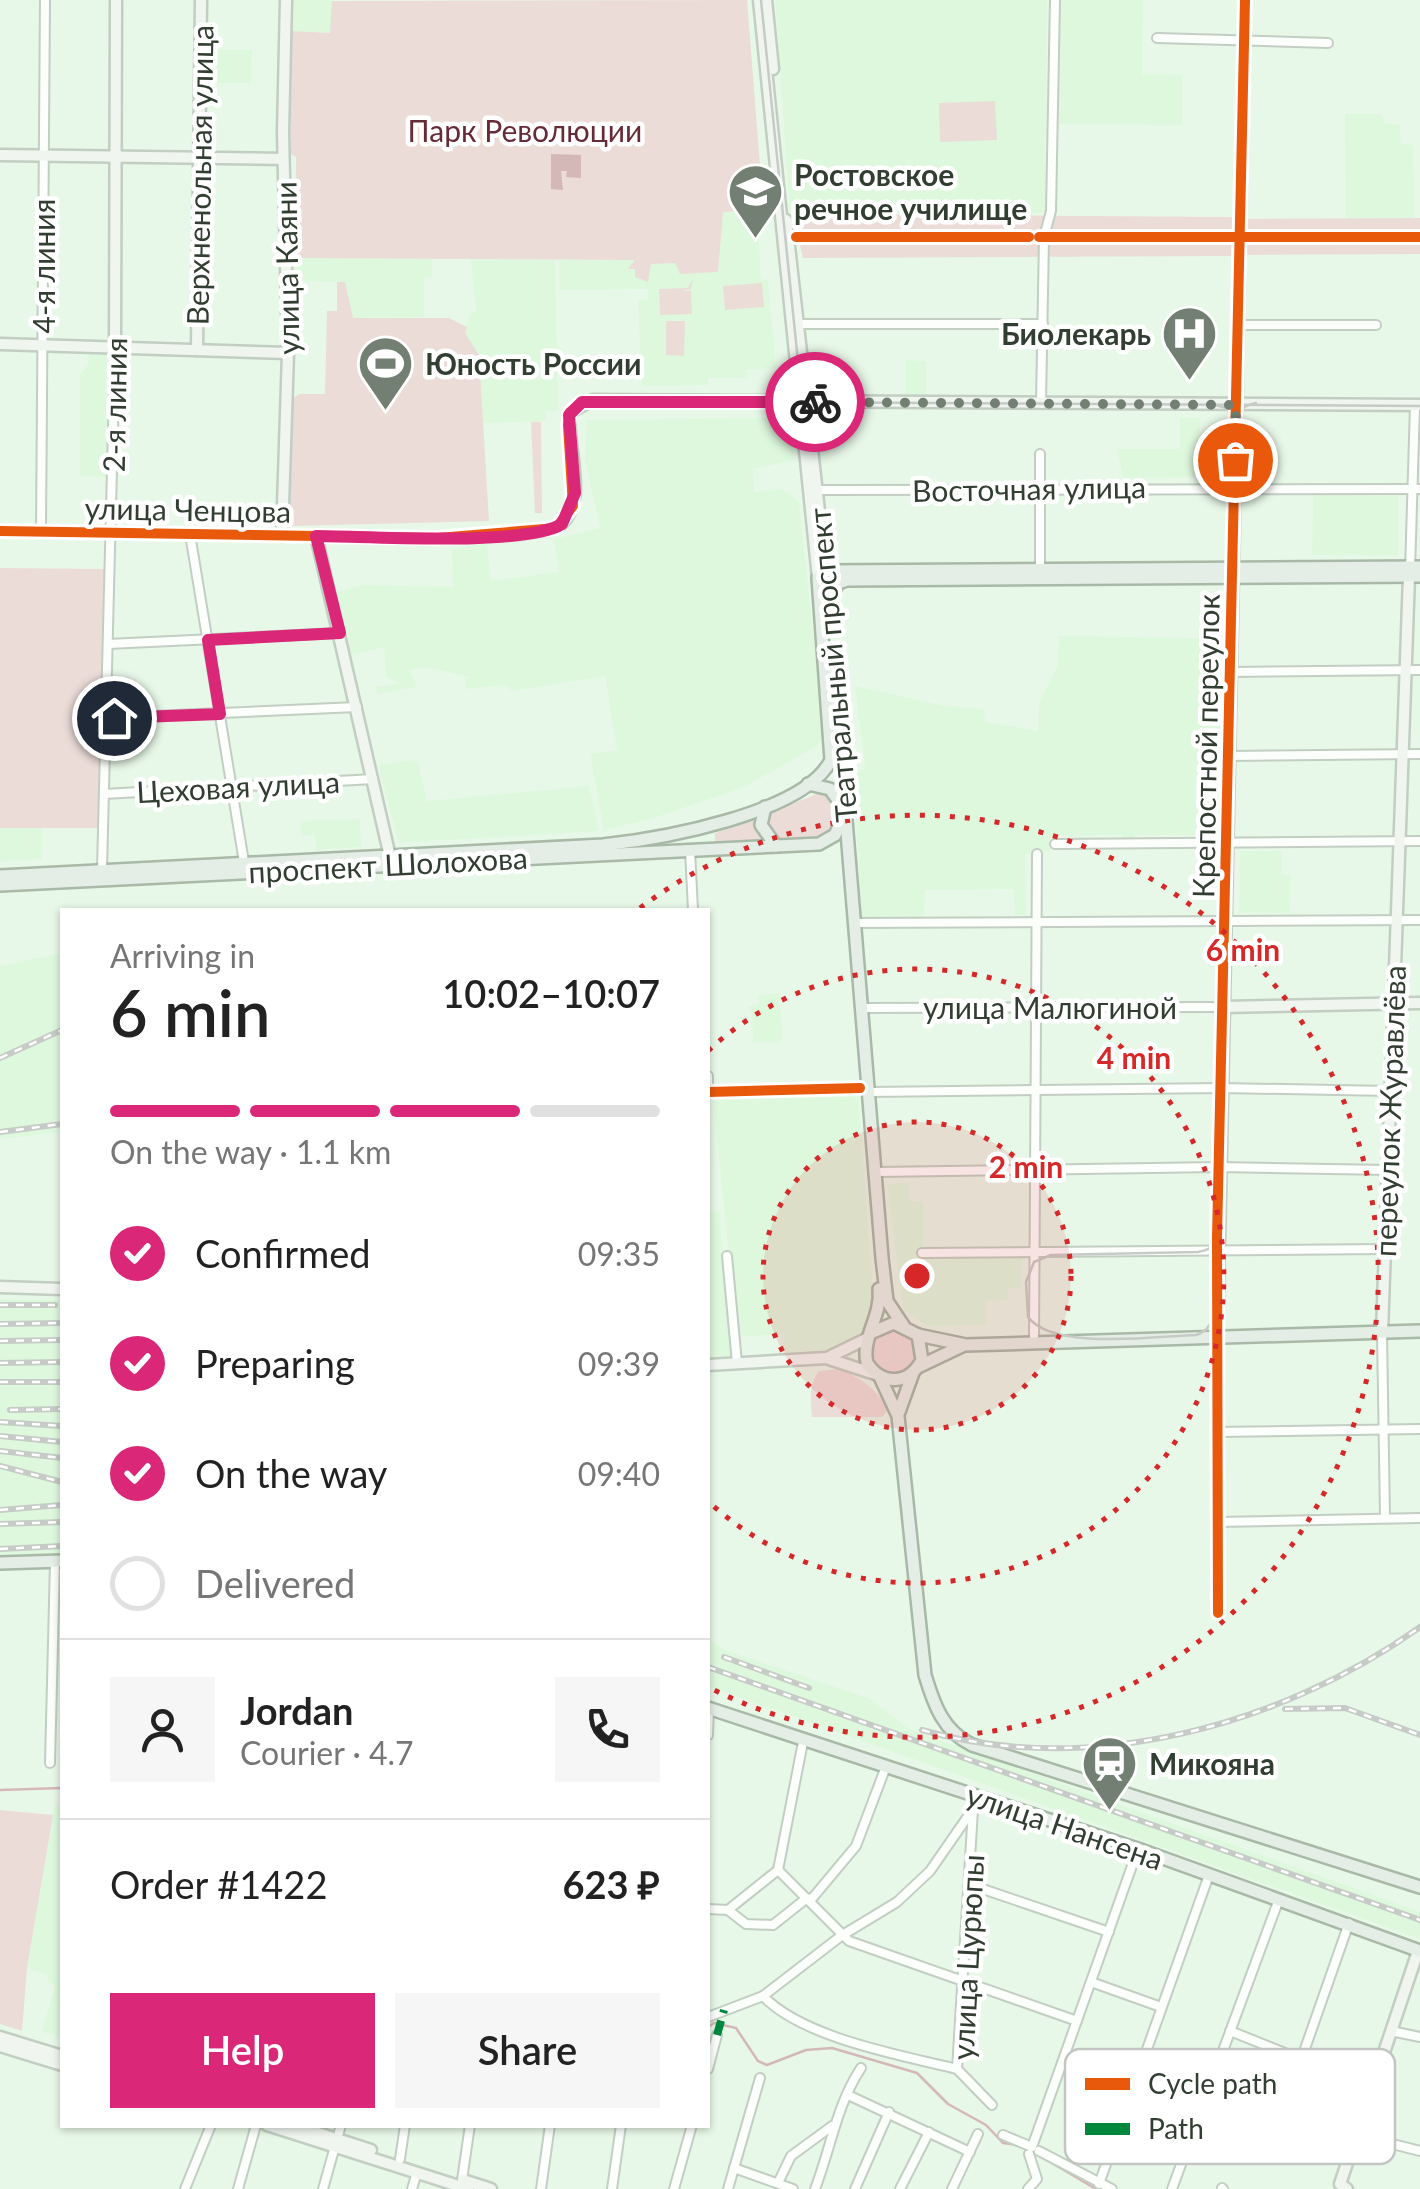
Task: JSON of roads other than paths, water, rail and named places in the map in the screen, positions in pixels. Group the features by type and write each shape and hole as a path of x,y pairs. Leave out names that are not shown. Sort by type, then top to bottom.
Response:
{"main road":[{"path":"821,574 1040,570 1234,573"},
{"path":"828,605 838,584 846,580 1415,571"},
{"name":"Театральный проспект","path":"821,574 828,605 864,1090 887,1301 903,1324"},
{"name":"Театральный проспект","path":"808,784 827,768 833,749 821,574"},
{"path":"808,784 830,789 845,812 834,837 819,844 776,846 761,826 765,807 808,784"},
{"name":"проспект Шолохова","path":"0,885 645,840 727,821 765,807"},
{"name":"Театральный проспект","path":"819,844 834,851 842,862 880,1302 870,1335"},
{"name":"проспект Шолохова","path":"0,876 244,862 776,846"},
{"path":"898,1416 865,1356 870,1335 888,1324 903,1324 918,1335 966,1345 1420,1331"},
{"path":"898,1416 922,1350 918,1335"},
{"path":"878,1375 896,1380 966,1345"},
{"name":"улица Нансена","path":"898,1416 925,1676 945,1725 972,1745 1420,1887"},
{"path":"0,1563 59,1561"},
{"name":"улица Нансена","path":"710,1709 885,1769 976,1794 1419,1949"}],"street":[{"name":"4-я линия","path":"41,532 45,0"},
{"name":"2-я линия","path":"102,870 113,533 116,0"},
{"name":"Верхненольная улица","path":"197,350 201,0"},
{"name":"улица Каяни","path":"282,536 288,353 283,159 286,0"},
{"name":"Театральный проспект","path":"763,0 804,402 817,490 821,574"},
{"name":"Театральный проспект","path":"763,0 821,574"},
{"path":"1041,404 1044,236 1051,211 1055,0"},
{"name":"Крепостной переулок","path":"1218,1613 1217,1251 1245,0"},
{"path":"1157,38 1328,44"},
{"path":"0,155 283,159"},
{"path":"798,324 1043,324"},
{"path":"1238,325 1376,325"},
{"path":"0,344 288,353"},
{"name":"улица Ченцова","path":"0,531 438,538 556,528 573,506 568,425 570,412 582,402 804,402"},
{"path":"804,402 1417,404"},
{"name":"переулок Журавлёва","path":"1385,1518 1382,1332 1397,841 1415,571 1417,404"},
{"path":"1040,454 1040,570"},
{"name":"Восточная улица","path":"817,490 1236,486 1416,489"},
{"path":"190,534 244,862"},
{"path":"316,536 390,859"},
{"path":"108,644 340,633"},
{"path":"1232,672 1420,670"},
{"path":"106,718 357,707"},
{"path":"1229,756 1420,754"},
{"name":"Цеховая улица","path":"104,794 372,780"},
{"path":"1055,844 1420,841"},
{"path":"690,849 693,908"},
{"path":"1034,1342 1036,854"},
{"path":"852,923 1420,920"},
{"name":"улица Малюгиной","path":"860,1008 1420,1003"},
{"path":"710,1092 1221,1088 1389,1091"},
{"path":"874,1172 1220,1166 1388,1170"},
{"path":"922,1254 1385,1249"},
{"path":"727,1256 737,1363"},
{"path":"0,1288 60,1290"},
{"path":"826,1358 870,1335"},
{"path":"710,1365 826,1358 878,1375"},
{"path":"1218,1432 1420,1429"},
{"path":"1218,1522 1420,1518"},
{"path":"50,1763 59,1561"},
{"path":"728,1910 778,1870 804,1742"},
{"path":"710,1910 728,1910 746,1924 773,1925 808,1899 856,1846 885,1769"},
{"name":"улица Цурюпы","path":"976,1794 957,2069 992,2105"},
{"path":"710,2015 762,1996 916,1886 951,1846 973,1810"},
{"path":"1068,2049 1138,1849"},
{"path":"778,1870 841,1936 1077,2021"},
{"path":"1146,2049 1209,1875"},
{"path":"971,1885 1109,1932"},
{"path":"1224,2049 1279,1899"},
{"path":"1305,2049 1348,1923"},
{"path":"1386,2049 1419,1949"},
{"path":"1091,1982 1161,2007"},
{"path":"762,1996 776,2010 869,2048 957,2069"},
{"path":"1230,2031 1269,2049"},
{"path":"1392,2031 1420,2037"},
{"path":"710,2061 717,2035"},
{"path":"0,2037 60,2055"},
{"path":"0,2046 60,2063"},
{"path":"1028,2189 1036,2178 1033,2151 1065,2056"},
{"path":"778,2184 792,2156 832,2126 861,2068"},
{"path":"728,2189 760,2078"},
{"path":"848,2095 970,2152"},
{"path":"855,2189 889,2112"},
{"path":"814,2189 834,2140 832,2126"},
{"path":"185,2189 210,2128"},
{"path":"238,2189 255,2128"},
{"path":"279,2128 400,2159 465,2184"},
{"path":"300,2128 417,2172 491,2189"},
{"path":"323,2189 340,2128"},
{"path":"400,2159 405,2128"},
{"path":"465,2184 470,2128"},
{"path":"541,2189 550,2128"},
{"path":"612,2189 621,2128"},
{"path":"674,2189 691,2128"},
{"path":"900,2189 929,2132"},
{"path":"952,2189 978,2134"},
{"path":"1004,2135 1112,2189"},
{"path":"1395,2144 1420,2151"},
{"path":"1099,2184 1106,2164"},
{"path":"1172,2189 1181,2164"},
{"path":"734,2168 793,2189"},
{"path":"412,2189 417,2172"}],"waterway":[{"path":"0,1790 60,1788"},
{"path":"710,2026 714,2023 736,2028 758,2061 767,2065 806,2050 832,2048 917,2073 948,2104 986,2125 1003,2143 1018,2145"},
{"path":"1030,2150 1096,2189"}],"tram line":[{"path":"761,0 800,381 805,394 820,404"},
{"path":"0,532 438,540 549,531 563,524 572,512 575,497 571,413 594,401 1420,406"},
{"path":"1211,404 1226,408 1233,419 1235,427 1237,486 1219,1237 1217,1240 1215,1243 1211,1248 1198,1252 1051,1255 1034,1262 1026,1282 1028,1317 1041,1328 1082,1338 1196,1335 1206,1330 1216,1309 1218,1296 1216,1244 1216,1228 1233,432 1234,426 1235,421 1238,413 1256,403"}],"railway":[{"path":"0,1058 60,1031"},
{"path":"0,1132 60,1124"},
{"path":"0,1305 55,1305"},
{"path":"0,1324 60,1323"},
{"path":"0,1341 60,1340"},
{"path":"0,1363 60,1362"},
{"path":"0,1382 60,1382"},
{"path":"10,1410 60,1409"},
{"path":"0,1422 60,1426"},
{"path":"0,1436 60,1442"},
{"path":"0,1451 60,1458"},
{"path":"0,1466 60,1481"},
{"path":"0,1510 60,1505"},
{"path":"0,1524 60,1522"},
{"path":"0,1549 60,1546"},
{"path":"922,1730 986,1743 1051,1748 1117,1745 1182,1734 1246,1716 1307,1692 1366,1662 1420,1627"},
{"path":"724,1657 809,1688"},
{"path":"710,1668 1420,1920"},
{"path":"1285,1709 1345,1708 1420,1735"}],"place":[{"name":"Ростовское речное училище","path":"755,240"},
{"name":"Биолекарь","path":"1190,382"},
{"name":"Юность России","path":"386,412"},
{"name":"Микояна","path":"1110,1812"}],"park label":[{"name":"Парк Революции","path":"525,130"}]}
